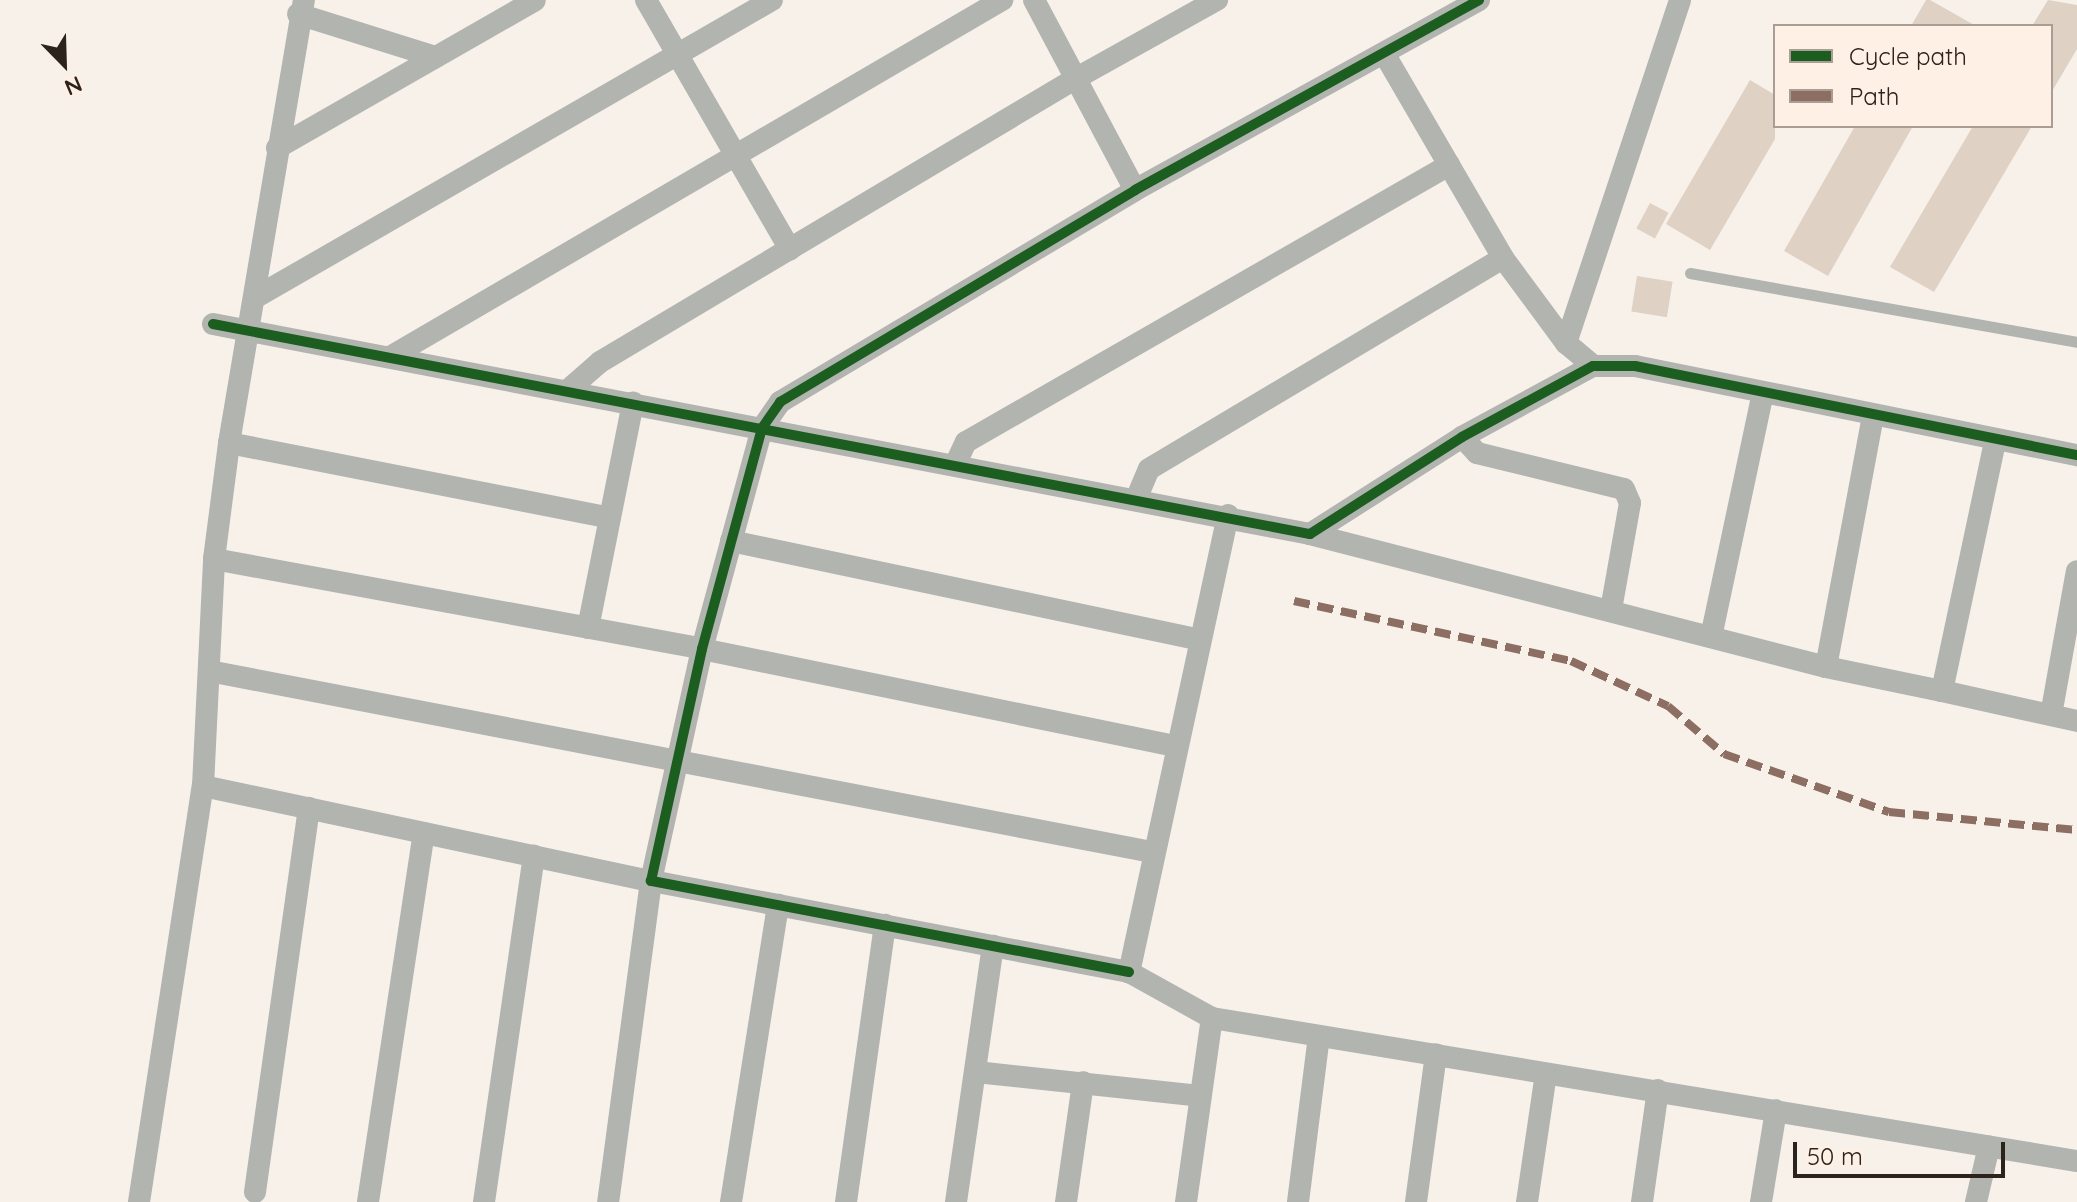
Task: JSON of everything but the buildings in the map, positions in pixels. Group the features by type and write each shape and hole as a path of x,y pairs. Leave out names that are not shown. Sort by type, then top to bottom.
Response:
{"street":[{"path":"277,148 535,0"},
{"path":"646,0 790,249"},
{"path":"258,296 772,0"},
{"path":"390,357 1002,0"},
{"path":"1034,0 1073,80 1135,190"},
{"path":"568,390 600,362 1073,80 1217,0"},
{"path":"608,1202 651,881 702,649 731,541 762,428 780,402 1135,190 1385,55 1479,0"},
{"path":"1566,343 1680,0"},
{"path":"139,1202 203,786 214,559 229,443 258,296 277,148 301,7 435,57"},
{"path":"1385,55 1503,258 1566,343 1593,366"},
{"path":"956,463 966,442 1449,165"},
{"path":"1137,497 1149,469 1503,258"},
{"path":"213,324 1228,515 1826,667 2077,721"},
{"path":"1310,534 1462,437 1593,366 1635,366 1995,441 2077,455"},
{"path":"1711,637 1763,393"},
{"path":"588,628 633,402"},
{"path":"1826,667 1873,416"},
{"path":"1462,437 1477,453 1624,489 1630,503 1611,610"},
{"path":"1942,691 1995,441"},
{"path":"229,443 610,518"},
{"path":"1129,972 1152,852 1228,515"},
{"path":"731,541 1200,640"},
{"path":"214,559 702,649 1176,746"},
{"path":"2051,715 2077,571"},
{"path":"209,671 1152,852"},
{"path":"203,786 651,881 1129,972 1212,1018 2077,1161"},
{"path":"255,1192 309,808"},
{"path":"368,1202 424,833"},
{"path":"484,1202 534,856"},
{"path":"731,1202 778,905"},
{"path":"846,1202 885,925"},
{"path":"956,1202 993,946"},
{"path":"1186,1202 1212,1018"},
{"path":"1298,1202 1319,1036"},
{"path":"1416,1202 1436,1054"},
{"path":"976,1072 1200,1096"},
{"path":"1527,1202 1546,1074"},
{"path":"1066,1202 1083,1082"},
{"path":"1642,1202 1658,1090"},
{"path":"1761,1202 1776,1110"},
{"path":"1976,1202 1989,1146"}],"lane":[{"path":"1690,273 2077,342"}],"marked path":[{"path":"1294,601 1571,661 1668,706 1724,754 1889,812 2077,830"}],"cycle path":[{"path":"1129,972 651,881 702,649 762,428 780,402 1135,190 1479,0"},
{"path":"213,324 1310,534 1462,437 1593,366 1635,366 2077,455"}]}
